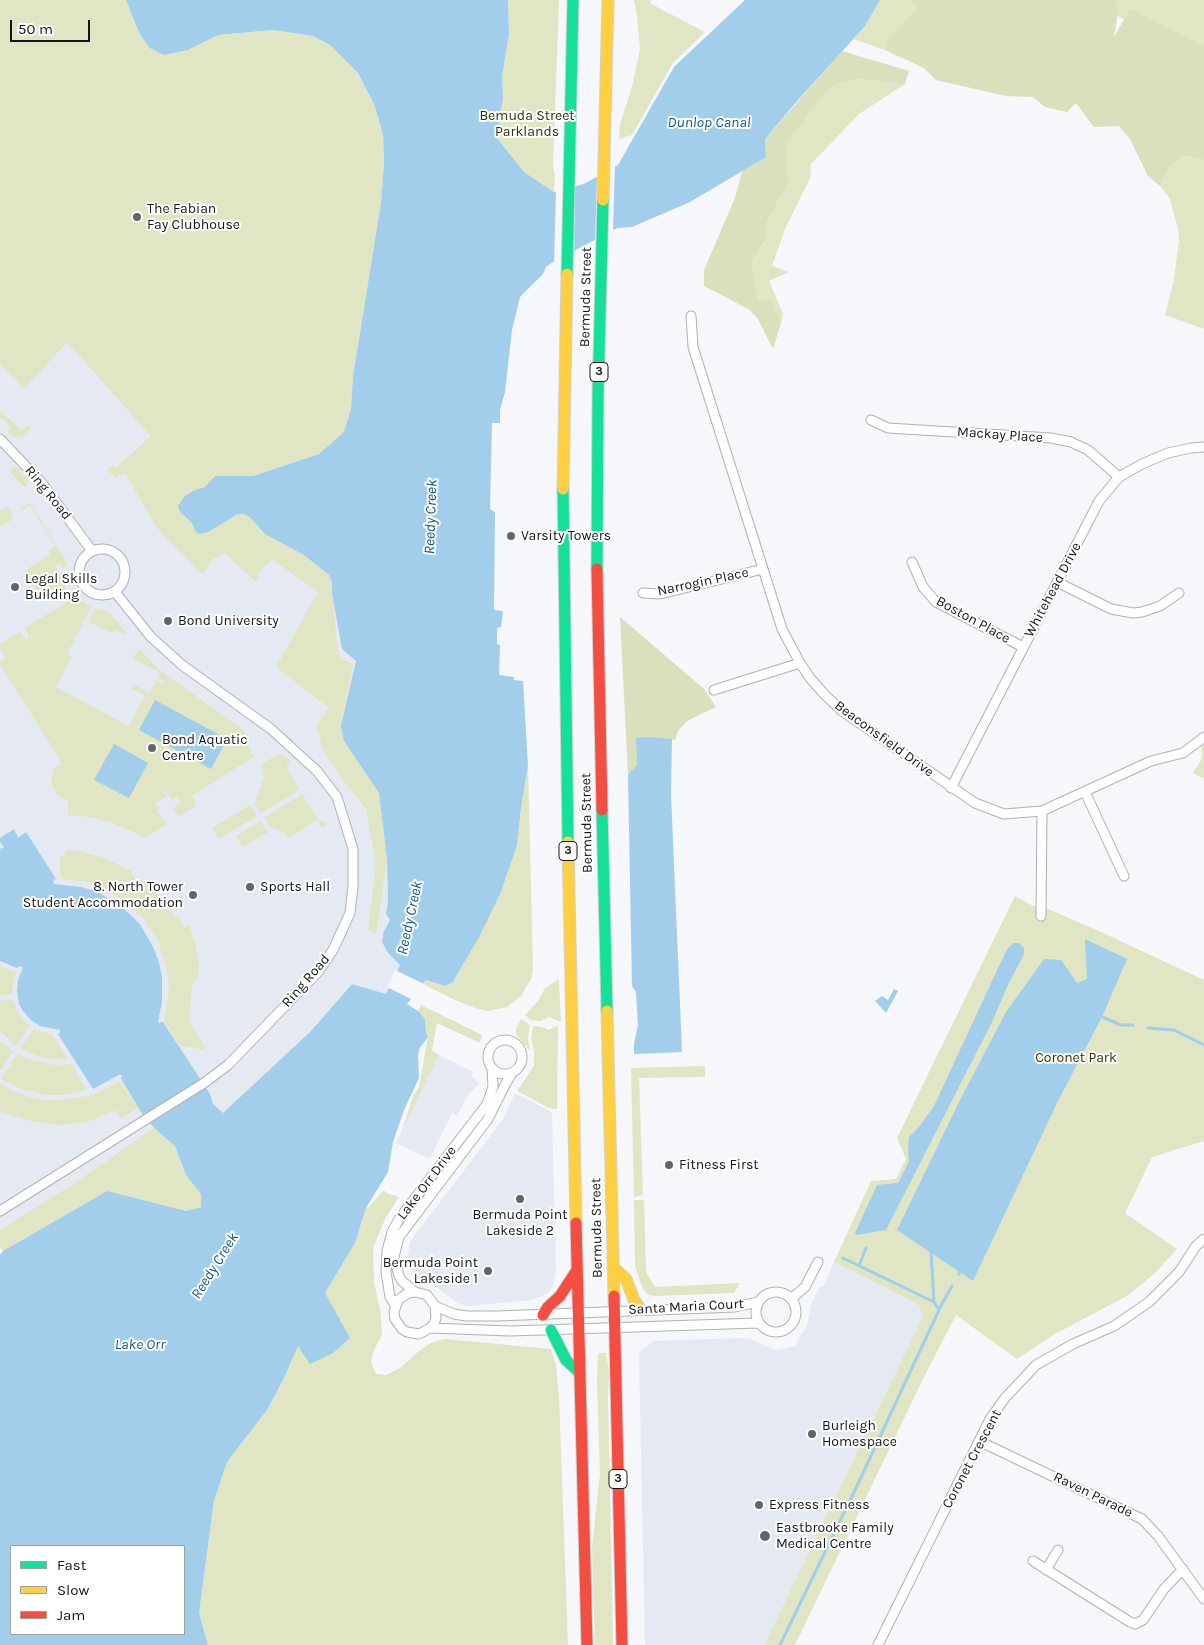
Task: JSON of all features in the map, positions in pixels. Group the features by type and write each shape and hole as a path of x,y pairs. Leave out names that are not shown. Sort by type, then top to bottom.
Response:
{"main road":[{"name":"Bermuda Street","path":"573,0 563,431 563,596 587,1645"},
{"name":"Bermuda Street","path":"608,0 598,394 597,584 622,1645"},
{"path":"613,1267 626,1279 634,1300 641,1310"},
{"path":"543,1315 548,1307 558,1300 577,1270"},
{"path":"551,1330 566,1360 580,1373"}],"street":[{"name":"Beaconsfield Drive","path":"691,316 693,347 782,629 800,663 825,695 842,711 951,788 975,803 1004,814 1042,811 1151,761 1183,753 1204,737"},
{"name":"Mackay Place","path":"871,420 888,428 1051,438 1071,442 1088,450 1119,477"},
{"name":"Ring Road","path":"0,439 41,482 92,551"},
{"name":"Whitehead Drive","path":"951,788 1098,501 1119,477 1142,464 1168,453 1204,447"},
{"path":"106,549 114,552 124,564 126,571 125,579 115,592 102,595 94,594 87,590 82,583 79,570 81,562 92,551 106,549"},
{"name":"Boston Place","path":"912,562 923,587 936,602 1023,647"},
{"name":"Narrogin Place","path":"643,593 660,594 763,569"},
{"path":"1057,582 1111,608 1133,613 1160,606 1178,592"},
{"name":"Ring Road","path":"0,1211 204,1083 228,1065 323,966 340,936 350,913 353,886 353,849 337,797 317,771 272,729 175,658 151,637 115,592"},
{"path":"714,690 800,663"},
{"path":"1085,792 1124,876"},
{"path":"1041,916 1042,811"},
{"path":"508,1040 517,1045 523,1055 521,1066 512,1073 501,1074 492,1068 488,1058 491,1047 499,1041 508,1040"},
{"name":"Lake Orr Drive","path":"395,1306 390,1297 386,1272 387,1251 392,1232 399,1219 487,1104 493,1087 492,1068"},
{"name":"Lake Orr Drive","path":"415,1292 398,1276 394,1251 399,1237 488,1119 512,1073"},
{"name":"Coronet Crescent","path":"878,1645 990,1419 1005,1398 1036,1365 1073,1344 1114,1326 1149,1302 1179,1272 1196,1246 1204,1239"},
{"path":"791,1299 804,1287 818,1262"},
{"path":"614,1311 579,1314 466,1316 454,1314 436,1306 428,1295 415,1292 403,1296 395,1306 395,1319 402,1329 413,1334 419,1334 430,1328 483,1331 615,1328"},
{"path":"773,1292 783,1293 791,1299 796,1310 794,1322 785,1330 774,1332 762,1327 758,1322 755,1312 758,1302 762,1297 773,1292"},
{"name":"Santa Maria Court","path":"614,1311 735,1307 758,1302"},
{"path":"430,1328 436,1318 436,1306"},
{"name":"Santa Maria Court","path":"615,1328 758,1322"},
{"name":"Raven Parade","path":"979,1441 1142,1519 1158,1536 1204,1598"},
{"path":"1046,1570 1058,1550"},
{"path":"1032,1561 1135,1624 1143,1620 1164,1589 1183,1569"}],"shaded area":[{"name":"Bond University","path":"0,0 126,0 139,34 169,54 188,50 253,476 304,555 329,575 356,661 341,725 379,793 387,860 388,900 386,914 390,920 384,931 388,953 400,965 386,994 352,984 311,1031 224,1113 3,1251 0,1247"},
{"path":"439,1055 473,1072 471,1076 479,1083 467,1097 457,1116 452,1113 430,1159 396,1143"},
{"path":"515,1093 552,1112 556,1272 550,1291 543,1296 531,1300 469,1306 457,1303 427,1280 418,1277 409,1268 407,1258 411,1240 503,1119"},
{"path":"834,1262 918,1304 923,1316 764,1645 645,1645 639,1355 653,1341 741,1338 750,1339 775,1350 796,1346 797,1341 806,1328 811,1305 820,1286 823,1287"}],"green space":[{"path":"0,0 126,0 139,34 145,42 164,55 188,50 218,35 273,30 313,36 330,45 358,73 374,104 383,134 384,163 381,203 353,376 351,408 344,432 319,454 253,476 215,476 205,487 193,491 184,517 192,523 196,532 242,513 250,517 265,534 304,555 329,575 332,582 337,647 340,658 353,664 341,725 344,741 379,793 387,860 376,934 368,931 376,863 366,809 324,752 316,726 329,708 276,667 318,592 272,559 260,571 256,582 224,553 217,559 215,557 208,564 208,568 202,573 166,538 156,526 125,473 115,478 107,469 113,465 116,468 151,436 67,342 25,388 0,364"},
{"name":"Bemuda Street Parklands","path":"508,0 559,0 553,165 555,177 554,192 524,172 497,138 503,98 502,77 509,34"},
{"path":"634,0 650,0 651,4 705,32 673,63 632,135 619,139 620,124 632,87 640,49"},
{"path":"880,0 911,0 917,8 888,39 885,50 853,39 865,26"},
{"path":"911,0 1115,0 1118,13 1114,37 1130,9 1204,46 1204,160 1185,156 1172,164 1160,186 1148,176 1130,139 1119,126 1094,127 1076,103 1067,112 1045,107 1033,97 1006,96 936,80 924,68 885,50 888,39 917,8"},
{"path":"1085,0 1204,0 1204,58"},
{"path":"842,51 909,71 905,84 860,79 835,84 821,98 787,143 788,183 766,224 767,237 752,262 758,300 772,301 781,323 773,349 758,319 750,310 704,286 704,270 735,198 742,171 766,157 765,139"},
{"path":"860,79 905,84 859,114 811,164 810,178 785,229 772,266 789,272 769,281 783,314 781,323 772,302 758,300 752,262 767,238 766,224 788,183 787,143 821,98 835,84"},
{"path":"1185,156 1204,160 1204,329 1165,315 1174,280 1179,240 1170,199 1160,186 1172,164"},
{"path":"0,411 22,430 30,426 29,431 22,437 12,436 7,431 11,427 0,417"},
{"path":"14,467 27,478 27,486 24,487 10,472"},
{"path":"28,503 31,504 67,562 67,566 63,568 59,563 55,566 62,576 66,574 66,589 44,602 24,571 50,554 49,551 56,546 30,505 21,509"},
{"path":"8,507 13,517 0,527 0,511"},
{"name":"Bond Aquatic Centre","path":"75,597 91,607 67,654 72,657 56,687 129,726 145,696 131,688 133,684 149,693 156,680 164,684 165,682 158,677 160,673 132,658 140,649 161,671 241,728 253,757 192,796 197,806 178,816 173,808 181,803 177,797 172,800 165,790 167,796 155,803 159,809 157,811 167,824 144,838 112,823 90,817 68,815 68,802 57,795 51,783 54,768 62,763 0,664 6,658 0,648 0,644 20,632 26,640 29,637 25,628"},
{"path":"95,608 103,609 111,615 126,632 124,634 116,630 113,633 89,622"},
{"path":"620,617 703,688 716,707 687,721 678,731 675,740 651,737 637,766 628,775"},
{"path":"1204,745 1204,779 1193,773 1201,760 1201,747"},
{"path":"277,755 285,756 288,759 290,763 287,765 287,768 299,790 261,813 255,803 264,777 262,764"},
{"path":"528,766 533,970 531,979 521,996 507,1007 488,1011 455,1000 423,984 426,980 445,986 458,975 501,892 517,845"},
{"path":"302,794 318,819 327,823 327,825 322,828 317,820 288,838 284,832 270,827 264,818"},
{"path":"250,805 257,816 219,839 212,828"},
{"path":"260,821 268,832 243,847 236,836"},
{"path":"65,850 78,851 104,858 132,871 132,875 136,880 142,882 147,880 175,917 178,916 184,927 189,925 196,946 199,972 192,986 189,1017 191,1025 205,1047 204,1050 179,1045 164,1021 169,991 167,969 159,946 161,945 148,924 140,913 138,914 126,902 101,888 102,886 90,882 62,879 60,875 60,859 65,855"},
{"name":"Coronet Park","path":"1015,896 1031,905 1048,909 1101,932 1204,980 1204,1141 1152,1157 1125,1213 1177,1249 1153,1275 1127,1296 1053,1335 1017,1359 956,1315 924,1377 795,1645 764,1645 923,1316 918,1304 834,1262 871,1181 896,1179 906,1159 897,1138"},
{"path":"0,966 16,972 12,994 0,996"},
{"path":"559,979 561,1022 549,1017 540,1021 531,1020 525,1015 538,1001 545,988"},
{"path":"13,999 18,1014 30,1026 16,1046 0,1031 0,1001"},
{"path":"421,1005 482,1035 480,1043 437,1023 432,1050 439,1055 402,1131 413,1096 419,1087 428,1037 425,1020 418,1011"},
{"path":"521,1019 530,1025 528,1038 530,1051 516,1034 516,1028"},
{"path":"533,1026 549,1030 556,1026 558,1027 557,1109 549,1108 517,1091 534,1066 534,1051 531,1039"},
{"path":"34,1029 52,1034 68,1060 45,1058 20,1049"},
{"path":"0,1040 13,1051 0,1071"},
{"path":"18,1053 27,1059 54,1065 71,1064 87,1090 65,1095 46,1095 22,1089 6,1082 1,1079"},
{"path":"705,1066 705,1077 639,1078 643,1195 634,1197 631,1068"},
{"path":"120,1081 138,1108 121,1119 116,1110 87,1122 55,1125 31,1121 0,1112 0,1084 27,1097 58,1100 94,1094"},
{"path":"154,1128 175,1146 186,1175 201,1193 201,1207 186,1211 107,1191 3,1251 0,1247 0,1230 72,1185"},
{"path":"384,1190 386,1193 399,1197 385,1219 373,1248 374,1282 381,1315 382,1335 374,1350 371,1362 376,1374 386,1375 400,1368 431,1343 445,1339 551,1349 556,1366 559,1397 568,1645 208,1645 199,1613 214,1501 227,1462 267,1410 325,1293 355,1243 366,1208"},
{"path":"634,1200 644,1200 646,1272 655,1287 740,1283 734,1293 649,1295 643,1289 635,1266"},
{"path":"598,1353 606,1353 609,1371 613,1645 595,1645 592,1548 600,1474"}],"water":[{"name":"Lake Orr","path":"126,0 508,0 509,34 502,77 503,98 497,138 524,172 554,192 584,184 618,165 674,67 745,0 880,0 865,26 765,139 766,157 690,202 632,227 617,228 553,262 546,267 543,274 520,297 512,330 505,392 500,410 500,423 492,423 490,509 495,512 494,610 503,611 501,627 497,628 497,644 500,645 499,675 514,677 514,680 523,681 528,766 517,845 501,892 479,937 453,982 445,986 426,980 407,1004 418,1011 425,1019 428,1037 419,1049 419,1078 404,1110 393,1142 388,1172 366,1208 355,1243 325,1293 350,1338 333,1353 310,1364 298,1346 267,1410 227,1462 214,1501 199,1613 208,1645 0,1645 0,1255 3,1251 107,1191 186,1211 201,1207 201,1194 186,1175 175,1146 154,1128 141,1112 121,1079 122,1075 93,1089 58,1034 60,1030 40,1026 31,1020 19,1004 18,980 23,967 17,968 0,961 0,849 4,847 0,842 0,838 14,829 18,838 26,832 56,879 53,880 54,884 96,891 122,907 140,924 153,947 162,977 162,1002 158,1022 163,1022 210,1094 213,1104 223,1113 311,1031 352,984 386,994 400,965 388,953 382,942 384,931 390,920 386,914 388,900 387,860 379,793 344,741 341,725 356,661 342,649 332,593 332,582 329,575 304,555 265,534 250,517 238,514 208,532 200,534 196,532 192,523 180,512 178,506 185,496 205,487 215,476 253,476 319,454 344,432 351,408 353,376 381,203 384,163 383,134 374,104 358,73 330,45 313,36 273,30 218,35 188,50 164,55 150,48 139,33"},
{"path":"155,700 227,739 211,769 139,730"},
{"path":"636,738 672,739 671,794 682,1052 634,1054 638,1025 636,992 632,986 628,775 637,765"},
{"path":"114,744 148,763 129,798 94,780"},
{"path":"1085,939 1127,959 1102,1017 1058,1101 973,1281 897,1230 961,1098 1006,1012 1044,959 1061,960 1077,983 1087,979"},
{"path":"1014,943 1019,943 1024,948 1024,954 992,1022 886,1230 857,1235 855,1233 877,1185 898,1183 909,1161 909,1137 919,1127 934,1106 1000,964 1008,948"},
{"path":"894,989 898,991 886,1013 875,1001 882,996 888,1000"}],"pier":[{"path":"615,165 613,232 595,242 597,174"},
{"path":"575,184 574,254 554,265 556,189"},
{"path":"395,970 426,985 413,1000 387,987"}],"waterway":[{"path":"1102,1017 1121,1025 1133,1025"},
{"path":"1148,1028 1174,1030 1204,1045"},
{"path":"859,1266 866,1248"},
{"path":"931,1252 934,1302"},
{"path":"780,1645 939,1310 934,1302 843,1258"},
{"path":"939,1309 952,1286"}],"traffic: fast":[{"path":"567,274 573,0"},
{"path":"597,569 598,394 603,200"},
{"path":"563,489 568,842"},
{"path":"602,810 607,1011"},
{"path":"551,1330 566,1360 580,1373"}],"traffic: slow":[{"path":"603,200 608,0"},
{"path":"563,489 567,274"},
{"path":"568,842 576,1223"},
{"path":"607,1011 614,1296"},
{"path":"613,1267 626,1279 634,1300 641,1310"}],"traffic: jam":[{"path":"597,569 602,810"},
{"path":"576,1223 587,1645"},
{"path":"543,1315 548,1307 560,1296 577,1270"},
{"path":"614,1296 622,1645"}],"place":[{"name":"The Fabian Fay Clubhouse","path":"137,217"},
{"name":"Varsity Towers","path":"511,536"},
{"name":"Legal Skills Building","path":"15,587"},
{"name":"Bond University","path":"168,621"},
{"name":"Bond Aquatic Centre","path":"152,748"},
{"name":"Sports Hall","path":"250,887"},
{"name":"8. North Tower Student Accommodation","path":"193,895"},
{"name":"Fitness First","path":"669,1165"},
{"name":"Bermuda Point Lakeside 2","path":"520,1199"},
{"name":"Bermuda Point Lakeside 1","path":"488,1271"},
{"name":"Burleigh Homespace","path":"812,1434"},
{"name":"Express Fitness","path":"759,1505"},
{"name":"Eastbrooke Family Medical Centre","path":"765,1536"}],"water label":[{"name":"Dunlop Canal","path":"709,123"},
{"name":"Reedy Creek","path":"431,517"},
{"name":"Reedy Creek","path":"410,918"},
{"name":"Reedy Creek","path":"215,1266"}]}
